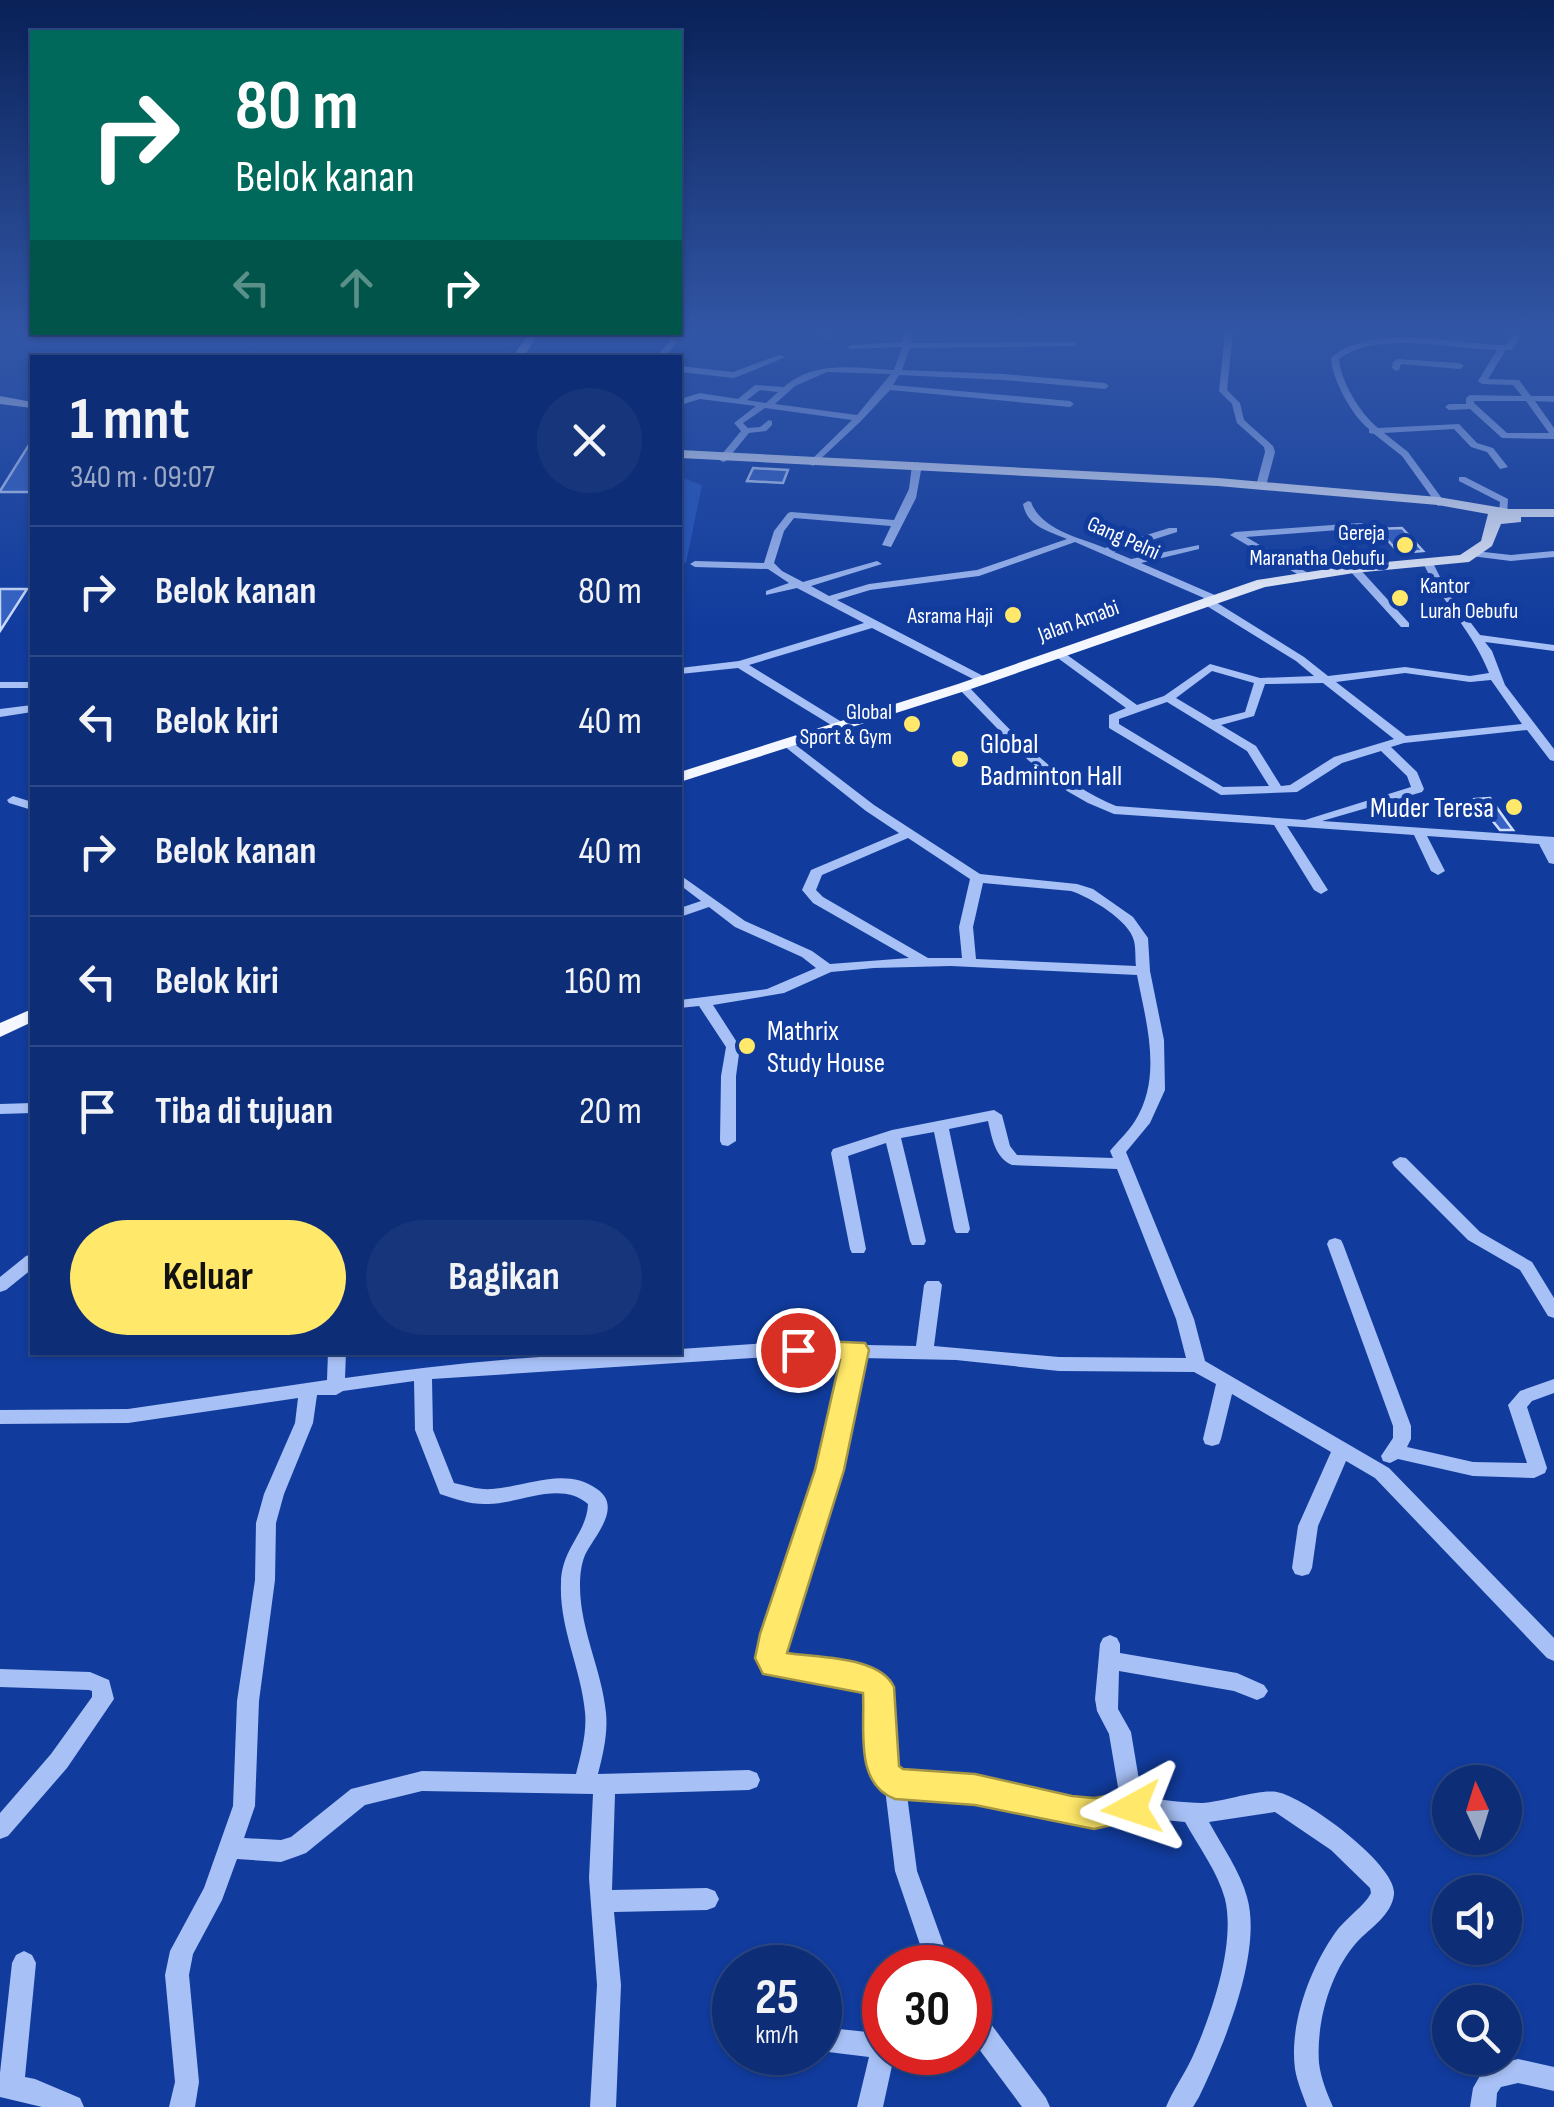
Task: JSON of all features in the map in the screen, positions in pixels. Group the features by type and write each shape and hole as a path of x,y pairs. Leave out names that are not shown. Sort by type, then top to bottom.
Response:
{"main road":[{"path":"682,456 1260,486 1440,503 1502,518 1554,514"},
{"path":"917,466 1232,485 1440,503"},
{"path":"1475,554 1502,518"},
{"name":"Jalan Amabi","path":"682,777 963,687 1209,599 1304,575 1429,565 1475,554"},
{"path":"0,1032 30,1016"}],"street":[{"path":"723,458 746,431"},
{"path":"820,462 845,431"},
{"path":"1251,431 1270,452 1260,486"},
{"path":"1374,431 1406,454 1440,503"},
{"path":"1461,431 1474,445 1490,450 1504,467"},
{"path":"1500,431 1505,436 1554,435"},
{"path":"887,545 896,522 917,490 917,466"},
{"path":"1462,479 1505,500 1502,518"},
{"name":"Gang Pelni","path":"1028,504 1034,520 1209,599 1328,680 1403,740"},
{"path":"771,566 774,541 790,515 896,522"},
{"path":"1304,575 1235,535 1360,526"},
{"path":"1106,551 1173,530"},
{"path":"826,600 866,588 979,573 1078,538"},
{"path":"1132,562 1194,547"},
{"path":"1475,554 1502,558 1554,554"},
{"path":"695,564 771,566 826,600 983,680"},
{"path":"770,593 878,564"},
{"path":"1429,565 1478,638 1495,676 1527,727 1554,756"},
{"path":"1354,568 1405,624"},
{"path":"682,671 740,664 873,624"},
{"path":"1478,638 1554,648"},
{"path":"1060,654 1135,710"},
{"path":"740,664 842,726"},
{"path":"1495,676 1470,679 1405,670 1328,680 1260,680 1210,667 1168,698 1110,720 1222,791 1300,786 1338,760 1403,740 1527,727"},
{"path":"1212,724 1250,714 1260,680"},
{"path":"0,685 30,684"},
{"path":"963,687 1030,752 1108,808 1549,841 1554,860"},
{"path":"1168,698 1252,749 1278,790"},
{"path":"0,713 30,709"},
{"path":"788,743 906,834 977,878 1072,886 1088,892 1128,920 1141,938 1157,1040 1157,1090 1142,1123 1118,1151 1185,1319 1196,1365"},
{"path":"1302,823 1418,789 1412,775 1382,745"},
{"path":"1222,791 1226,816"},
{"path":"13,800 30,805"},
{"path":"1278,822 1321,890"},
{"path":"906,834 816,873 809,890 818,900 923,960"},
{"path":"1420,834 1438,871"},
{"path":"969,963 966,927 977,878"},
{"path":"684,884 740,924 807,954 826,968"},
{"path":"682,912 710,902"},
{"path":"682,1004 778,990 826,968 923,960 1144,972"},
{"path":"703,1001 733,1047 726,1059 732,1092 728,1141"},
{"path":"0,1109 30,1108"},
{"path":"858,1249 838,1154 892,1135 994,1116 1002,1147 1012,1160 1122,1164"},
{"path":"941,1126 962,1229"},
{"path":"892,1135 918,1241"},
{"path":"1400,1162 1474,1236 1526,1266 1554,1312"},
{"path":"1335,1244 1402,1426 1402,1440 1382,1473"},
{"path":"0,1286 30,1262"},
{"path":"924,1353 932,1285"},
{"path":"855,1350 830,1470 796,1565 770,1658 778,1667 872,1681 878,1687 883,1772 895,1784 906,1870 932,1945"},
{"path":"682,1353 855,1350 1059,1364 1196,1365 1382,1473 1554,1652"},
{"path":"336,1388 338,1355"},
{"path":"0,1417 128,1416 336,1388 497,1360 633,1355"},
{"path":"423,1373 424,1430 447,1489 481,1497 546,1487 582,1488 598,1501 596,1522 588,1530 571,1568 573,1617 595,1707 595,1784 609,1985 603,2107"},
{"path":"1212,1439 1226,1384"},
{"path":"1393,1451 1473,1469 1534,1471 1538,1468 1517,1405 1526,1396 1554,1386"},
{"path":"182,2107 187,2082 177,1975 182,1950 214,1892 244,1806 248,1780 248,1701 263,1597 266,1523 304,1423 308,1391"},
{"path":"1302,1568 1308,1526 1342,1450"},
{"path":"1132,1808 1120,1732 1108,1711 1110,1652 1237,1682 1257,1691"},
{"path":"0,1678 90,1681 98,1683 103,1691 100,1708 0,1829"},
{"path":"228,1848 281,1851 298,1846 359,1796 422,1781 595,1784 749,1780"},
{"path":"895,1784 975,1790 1094,1813 1132,1808 1191,1812 1283,1804 1366,1863 1380,1878 1384,1891 1378,1904 1345,1938 1310,2030 1306,2060 1320,2107"},
{"path":"1179,2107 1218,2018 1238,1957 1241,1924 1236,1896 1191,1812"},
{"path":"605,1901 708,1898"},
{"path":"24,1963 6,2084 71,2107"},
{"path":"992,2047 1037,2107"},
{"path":"1483,2107 1485,2088 1494,2076 1518,2071 1554,2079"},
{"path":"870,2107 877,2075"}],"shaded area":[{"path":"682,478 702,485 686,563 682,564"}],"building":[{"path":"30,443 30,492 0,491"},
{"path":"753,468 788,470 783,483 747,481"},
{"name":"Gereja Maranatha Oebufu","path":"1402,528 1423,551 1399,553 1378,529"},
{"path":"0,589 27,589 0,631"},
{"path":"1490,798 1513,830 1500,830 1475,799"}],"place":[{"name":"Gereja Maranatha Oebufu","path":"1405,545"},
{"name":"Kantor Lurah Oebufu","path":"1400,598"},
{"name":"Asrama Haji","path":"1013,615"},
{"name":"Global Sport & Gym","path":"912,724"},
{"name":"Global Badminton Hall","path":"960,759"},
{"name":"Muder Teresa","path":"1514,807"},
{"name":"Mathrix Study House","path":"747,1046"}],"route":[{"path":"798,1350 855,1350 830,1470 775,1634 770,1658 774,1664 872,1681 880,1692 883,1772 895,1784 975,1790 1072,1811 1094,1813 1132,1808"}]}
